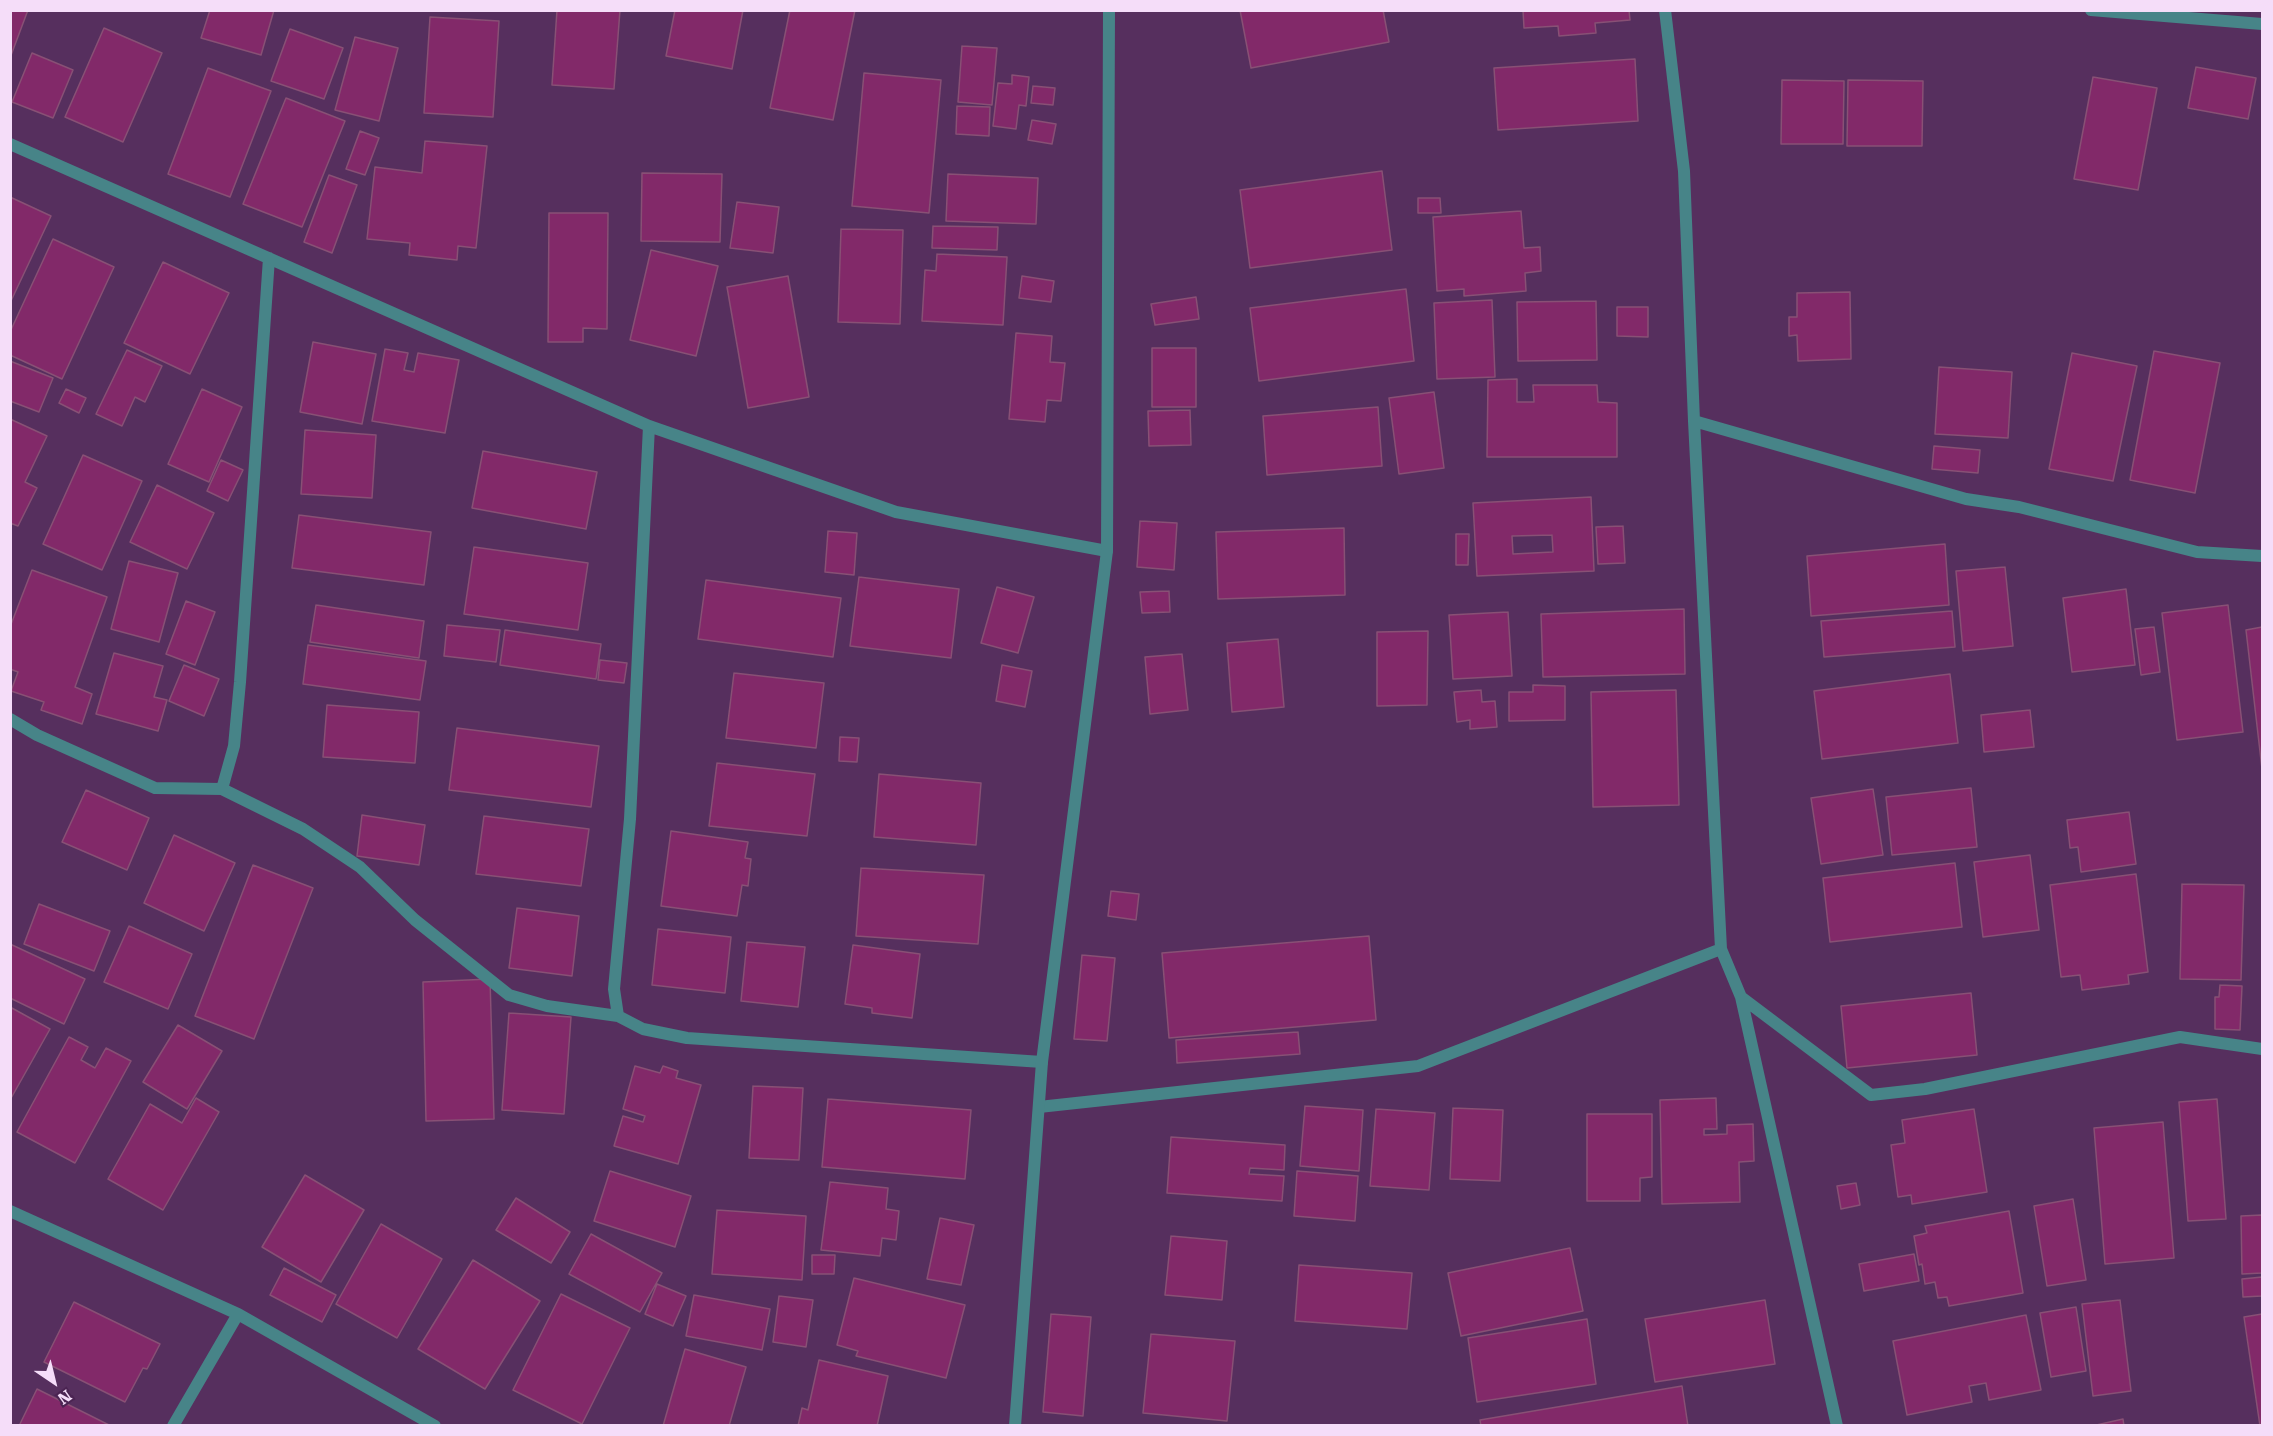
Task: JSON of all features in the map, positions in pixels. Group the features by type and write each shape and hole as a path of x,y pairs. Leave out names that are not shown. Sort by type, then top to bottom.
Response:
{"street":[{"path":"1015,1425 1042,1062 1107,551 1109,10"},
{"path":"1665,10 1684,171 1694,421 1721,949 1741,997 1837,1425"},
{"path":"2091,10 2262,24"},
{"path":"10,144 649,426 896,512 1107,551"},
{"path":"222,789 234,746 240,682 268,258"},
{"path":"1694,421 1966,499 2019,507 2197,552 2262,556"},
{"path":"618,1016 614,988 630,819 649,426"},
{"path":"10,719 37,735 155,788 222,789 303,829 360,867 415,920 509,995 547,1006 618,1016 643,1029 687,1038 1042,1062"},
{"path":"1039,1107 1418,1066 1721,949"},
{"path":"1741,997 1870,1095 1925,1089 2180,1037 2262,1049"},
{"path":"10,1210 238,1314 435,1425"},
{"path":"173,1425 238,1314"}],"building":[{"path":"10,10 28,10 10,58"},
{"path":"210,10 274,10 261,55 201,38"},
{"path":"557,10 620,10 614,89 552,85"},
{"path":"675,10 743,10 732,69 666,56"},
{"path":"790,10 855,10 833,120 770,108"},
{"path":"1240,10 1383,10 1389,42 1251,68"},
{"path":"1523,10 1629,10 1630,20 1595,23 1596,33 1559,36 1558,26 1524,28"},
{"path":"430,17 499,21 493,117 424,113"},
{"path":"104,28 162,53 123,142 65,117"},
{"path":"290,29 343,48 324,99 271,81"},
{"path":"355,37 398,48 379,121 335,110"},
{"path":"962,46 997,48 992,105 958,102"},
{"path":"32,53 73,70 53,118 12,102"},
{"path":"1635,59 1638,121 1498,130 1494,68"},
{"path":"2196,67 2256,78 2248,119 2188,108"},
{"path":"208,68 271,91 230,197 168,174"},
{"path":"864,73 941,80 929,213 852,206"},
{"path":"1012,75 1029,77 1026,106 1019,105 1016,129 993,126 998,83 1012,84"},
{"path":"2093,77 2157,88 2138,190 2074,179"},
{"path":"1782,80 1844,81 1843,144 1781,144"},
{"path":"1848,80 1923,81 1922,146 1847,146"},
{"path":"1033,86 1055,88 1053,105 1031,103"},
{"path":"286,98 345,121 302,227 243,204"},
{"path":"957,106 990,107 989,136 956,134"},
{"path":"1032,120 1056,124 1052,144 1028,140"},
{"path":"360,131 379,138 365,175 346,169"},
{"path":"425,141 487,146 476,248 458,246 457,260 409,255 410,243 367,239 375,167 422,173"},
{"path":"1382,171 1392,250 1250,268 1240,190"},
{"path":"642,173 722,174 720,242 641,241"},
{"path":"948,174 1038,178 1036,224 946,221"},
{"path":"329,175 357,185 332,253 304,242"},
{"path":"10,197 51,216 10,303"},
{"path":"1418,198 1440,198 1441,213 1418,213"},
{"path":"737,202 779,207 773,253 730,248"},
{"path":"1521,211 1524,248 1540,247 1541,271 1525,273 1526,291 1464,296 1464,289 1437,291 1433,217"},
{"path":"549,213 608,213 607,329 583,328 583,342 548,342"},
{"path":"933,226 998,227 997,250 932,248"},
{"path":"841,229 903,230 900,324 838,322"},
{"path":"53,239 114,267 62,379 10,355 10,332"},
{"path":"651,250 718,266 696,356 630,340"},
{"path":"937,254 1007,257 1003,325 922,321 925,270 936,271"},
{"path":"163,262 229,293 190,374 124,343"},
{"path":"788,276 809,397 748,408 727,287"},
{"path":"1022,276 1054,281 1051,302 1019,298"},
{"path":"1406,289 1414,361 1259,381 1250,308"},
{"path":"1850,292 1851,359 1798,361 1797,335 1789,336 1789,317 1797,317 1797,293"},
{"path":"1196,297 1199,319 1155,325 1151,304"},
{"path":"1492,300 1495,377 1437,379 1434,303"},
{"path":"1596,301 1597,360 1518,361 1517,302"},
{"path":"1617,307 1648,307 1648,337 1617,336"},
{"path":"1016,333 1052,336 1050,362 1065,363 1061,401 1047,400 1045,422 1009,419"},
{"path":"313,342 376,354 362,424 300,412"},
{"path":"1152,348 1196,348 1196,407 1152,407"},
{"path":"385,349 408,353 404,370 414,372 418,353 459,360 445,433 372,421"},
{"path":"127,350 162,366 145,402 135,397 122,426 96,414"},
{"path":"2154,351 2220,363 2195,493 2130,480"},
{"path":"2072,353 2137,366 2113,481 2049,469"},
{"path":"10,361 53,378 39,412 10,401"},
{"path":"1939,367 2012,372 2008,438 1935,434"},
{"path":"1517,379 1517,402 1534,402 1533,385 1597,385 1598,402 1617,403 1617,457 1487,457 1488,380"},
{"path":"66,389 86,398 79,413 59,403"},
{"path":"202,389 242,407 209,482 168,464"},
{"path":"1434,392 1444,468 1399,474 1389,398"},
{"path":"1378,407 1382,466 1267,475 1263,416"},
{"path":"1190,410 1191,445 1149,446 1148,411"},
{"path":"10,419 47,436 25,482 37,488 18,526 10,523"},
{"path":"305,430 376,435 372,498 301,494"},
{"path":"1934,446 1980,450 1978,473 1932,469"},
{"path":"483,451 597,472 586,529 472,508"},
{"path":"83,455 142,481 102,570 43,544"},
{"path":"221,460 243,470 228,501 207,491"},
{"path":"157,485 214,513 187,569 130,542"},
{"path":"1591,497 1594,571 1477,576 1473,503","holes":["1552,535 1553,552 1513,554 1512,536"]},
{"path":"299,515 431,532 424,585 292,568"},
{"path":"1140,521 1177,523 1174,570 1137,567"},
{"path":"1623,526 1625,563 1598,564 1596,527"},
{"path":"1344,528 1345,595 1218,599 1216,532"},
{"path":"828,531 857,533 854,575 825,572"},
{"path":"1456,534 1469,534 1468,565 1456,565"},
{"path":"1945,544 1949,605 1811,616 1807,556"},
{"path":"474,547 588,563 578,630 464,614"},
{"path":"129,561 178,573 159,642 111,629"},
{"path":"2005,567 2013,646 1963,651 1956,571"},
{"path":"32,570 107,597 75,687 92,694 82,724 41,710 44,702 11,691 18,672 10,669 10,627"},
{"path":"859,577 959,589 951,658 850,646"},
{"path":"706,580 841,598 833,657 698,639"},
{"path":"997,587 1034,597 1018,653 981,643"},
{"path":"2126,589 2135,665 2072,672 2063,598"},
{"path":"1169,591 1170,612 1142,613 1140,592"},
{"path":"186,601 215,612 195,665 166,654"},
{"path":"316,605 424,621 419,658 310,642"},
{"path":"2228,605 2243,732 2177,740 2162,613"},
{"path":"1684,609 1685,674 1543,677 1541,614"},
{"path":"1952,611 1955,647 1824,657 1821,621"},
{"path":"1508,612 1512,676 1453,679 1449,615"},
{"path":"447,625 500,630 496,662 444,656"},
{"path":"2154,627 2160,672 2141,675 2135,629"},
{"path":"2262,627 2262,769 2246,630"},
{"path":"505,630 601,644 596,679 500,665"},
{"path":"1428,631 1427,705 1377,706 1377,632"},
{"path":"1278,639 1284,707 1232,712 1227,643"},
{"path":"308,645 426,661 420,700 303,684"},
{"path":"114,653 163,666 154,697 167,700 158,731 96,714"},
{"path":"1182,654 1188,710 1150,714 1145,657"},
{"path":"600,660 627,663 624,683 598,680"},
{"path":"184,665 219,679 204,716 169,701"},
{"path":"1002,665 1032,671 1025,707 996,701"},
{"path":"734,673 824,683 816,748 726,738"},
{"path":"1950,674 1958,743 1822,759 1814,691"},
{"path":"1533,685 1565,686 1565,720 1509,721 1509,692 1533,692"},
{"path":"1481,690 1482,702 1495,701 1497,727 1470,729 1470,720 1457,722 1454,692"},
{"path":"1676,690 1679,805 1593,807 1591,692"},
{"path":"327,705 419,712 415,763 323,757"},
{"path":"2030,710 2034,747 1984,752 1981,715"},
{"path":"457,728 599,746 591,807 449,790"},
{"path":"840,737 859,738 857,762 839,761"},
{"path":"717,763 815,774 807,836 709,826"},
{"path":"879,774 981,783 976,845 874,837"},
{"path":"1971,788 1977,847 1892,855 1886,797"},
{"path":"1873,789 1883,855 1821,864 1811,798"},
{"path":"86,790 149,818 127,870 62,842"},
{"path":"2129,812 2136,864 2081,872 2078,847 2070,848 2067,820"},
{"path":"362,815 425,825 419,865 357,856"},
{"path":"484,816 589,829 581,886 476,874"},
{"path":"671,831 748,842 745,858 751,859 748,886 742,885 737,916 661,906"},
{"path":"174,835 235,863 204,931 144,903"},
{"path":"2030,855 2039,930 1983,937 1974,862"},
{"path":"1955,863 1962,927 1830,942 1823,878"},
{"path":"253,865 313,888 254,1039 195,1016"},
{"path":"861,868 984,875 978,944 856,936"},
{"path":"2136,874 2148,972 2128,975 2129,984 2082,990 2080,975 2061,977 2050,885"},
{"path":"2182,884 2244,885 2241,980 2180,979"},
{"path":"1111,891 1139,894 1136,920 1108,916"},
{"path":"39,904 110,931 94,971 24,944"},
{"path":"517,908 579,916 572,976 509,968"},
{"path":"129,926 192,954 168,1009 104,982"},
{"path":"658,929 731,937 725,993 652,985"},
{"path":"1369,936 1376,1020 1169,1038 1162,953"},
{"path":"747,942 805,947 798,1007 741,1001"},
{"path":"10,944 85,979 64,1024 10,998"},
{"path":"853,945 920,954 912,1018 872,1013 872,1008 845,1004"},
{"path":"1082,955 1115,958 1107,1041 1074,1039"},
{"path":"490,979 494,1119 426,1121 423,982"},
{"path":"2220,985 2242,986 2240,1030 2215,1029 2215,997 2219,997"},
{"path":"1971,993 1977,1055 1847,1068 1841,1006"},
{"path":"10,1007 50,1029 10,1100"},
{"path":"509,1013 571,1017 564,1114 502,1110"},
{"path":"178,1025 222,1051 187,1109 143,1082"},
{"path":"1298,1032 1300,1054 1177,1063 1176,1040"},
{"path":"69,1037 88,1047 81,1060 95,1068 106,1048 131,1061 75,1163 17,1132"},
{"path":"635,1066 660,1073 663,1066 678,1071 676,1078 701,1085 678,1164 614,1146 623,1116 643,1122 645,1116 623,1109"},
{"path":"753,1086 803,1088 799,1160 749,1158"},
{"path":"196,1098 219,1112 163,1210 108,1179 150,1104 182,1123"},
{"path":"1716,1098 1717,1129 1704,1129 1704,1135 1727,1134 1727,1125 1753,1124 1754,1161 1739,1162 1740,1202 1662,1204 1660,1100"},
{"path":"828,1099 971,1110 965,1179 822,1167"},
{"path":"2217,1099 2226,1219 2188,1221 2179,1102"},
{"path":"1305,1106 1363,1110 1359,1171 1300,1166"},
{"path":"1453,1108 1503,1110 1500,1181 1450,1179"},
{"path":"1376,1109 1435,1113 1429,1190 1370,1186"},
{"path":"1974,1109 1987,1192 1912,1204 1911,1195 1898,1197 1891,1145 1905,1143 1902,1120"},
{"path":"1587,1114 1652,1114 1652,1177 1640,1178 1640,1201 1587,1201"},
{"path":"2163,1122 2174,1258 2105,1264 2094,1128"},
{"path":"1171,1137 1285,1145 1284,1170 1250,1168 1249,1174 1284,1176 1282,1201 1167,1193"},
{"path":"610,1171 691,1196 675,1247 594,1221"},
{"path":"1297,1171 1358,1176 1355,1221 1294,1216"},
{"path":"305,1175 364,1210 321,1282 262,1247"},
{"path":"830,1182 888,1188 886,1209 899,1211 896,1240 882,1238 880,1256 821,1250"},
{"path":"1856,1183 1860,1205 1841,1209 1837,1186"},
{"path":"516,1198 570,1232 551,1263 496,1230"},
{"path":"2073,1199 2086,1280 2047,1286 2034,1206"},
{"path":"717,1210 806,1216 802,1280 712,1274"},
{"path":"2009,1211 2023,1293 1949,1306 1947,1297 1938,1298 1935,1282 1925,1284 1914,1236 1927,1233 1925,1226"},
{"path":"2262,1215 2262,1273 2242,1274 2241,1216"},
{"path":"940,1218 974,1225 961,1285 927,1279"},
{"path":"381,1224 442,1259 397,1338 336,1304"},
{"path":"591,1234 662,1273 640,1312 569,1274"},
{"path":"1171,1236 1227,1241 1222,1300 1165,1295"},
{"path":"1570,1248 1583,1311 1461,1336 1448,1273"},
{"path":"1914,1254 1919,1281 1864,1291 1859,1264"},
{"path":"812,1255 835,1255 834,1274 812,1274"},
{"path":"473,1260 540,1301 485,1389 418,1349"},
{"path":"1299,1265 1412,1273 1407,1329 1295,1321"},
{"path":"284,1268 336,1295 322,1322 270,1295"},
{"path":"2262,1277 2262,1296 2243,1297 2242,1279"},
{"path":"854,1278 965,1305 946,1378 856,1356 858,1351 837,1345"},
{"path":"657,1284 686,1296 673,1326 645,1314"},
{"path":"561,1294 630,1328 582,1424 513,1390"},
{"path":"694,1295 770,1309 762,1350 686,1336"},
{"path":"779,1296 813,1300 806,1347 773,1342"},
{"path":"1765,1300 1775,1364 1655,1382 1645,1319"},
{"path":"2120,1300 2131,1391 2093,1396 2082,1304"},
{"path":"74,1302 160,1344 147,1369 143,1368 125,1402 44,1362"},
{"path":"2076,1307 2086,1371 2051,1377 2040,1313"},
{"path":"1051,1314 1091,1317 1083,1416 1043,1412"},
{"path":"2262,1314 2262,1426 2260,1426 2244,1317"},
{"path":"2026,1315 2041,1390 1989,1400 1986,1383 1969,1386 1972,1402 1907,1415 1893,1341"},
{"path":"1587,1319 1596,1384 1477,1402 1468,1338"},
{"path":"1151,1334 1235,1341 1227,1421 1143,1413"},
{"path":"685,1349 746,1367 729,1426 663,1426"},
{"path":"819,1360 888,1376 877,1426 798,1426 802,1408 808,1410"},
{"path":"1682,1386 1688,1426 1481,1426 1480,1420"},
{"path":"37,1389 109,1425 19,1426"},
{"path":"2123,1419 2124,1426 2092,1426"}]}
